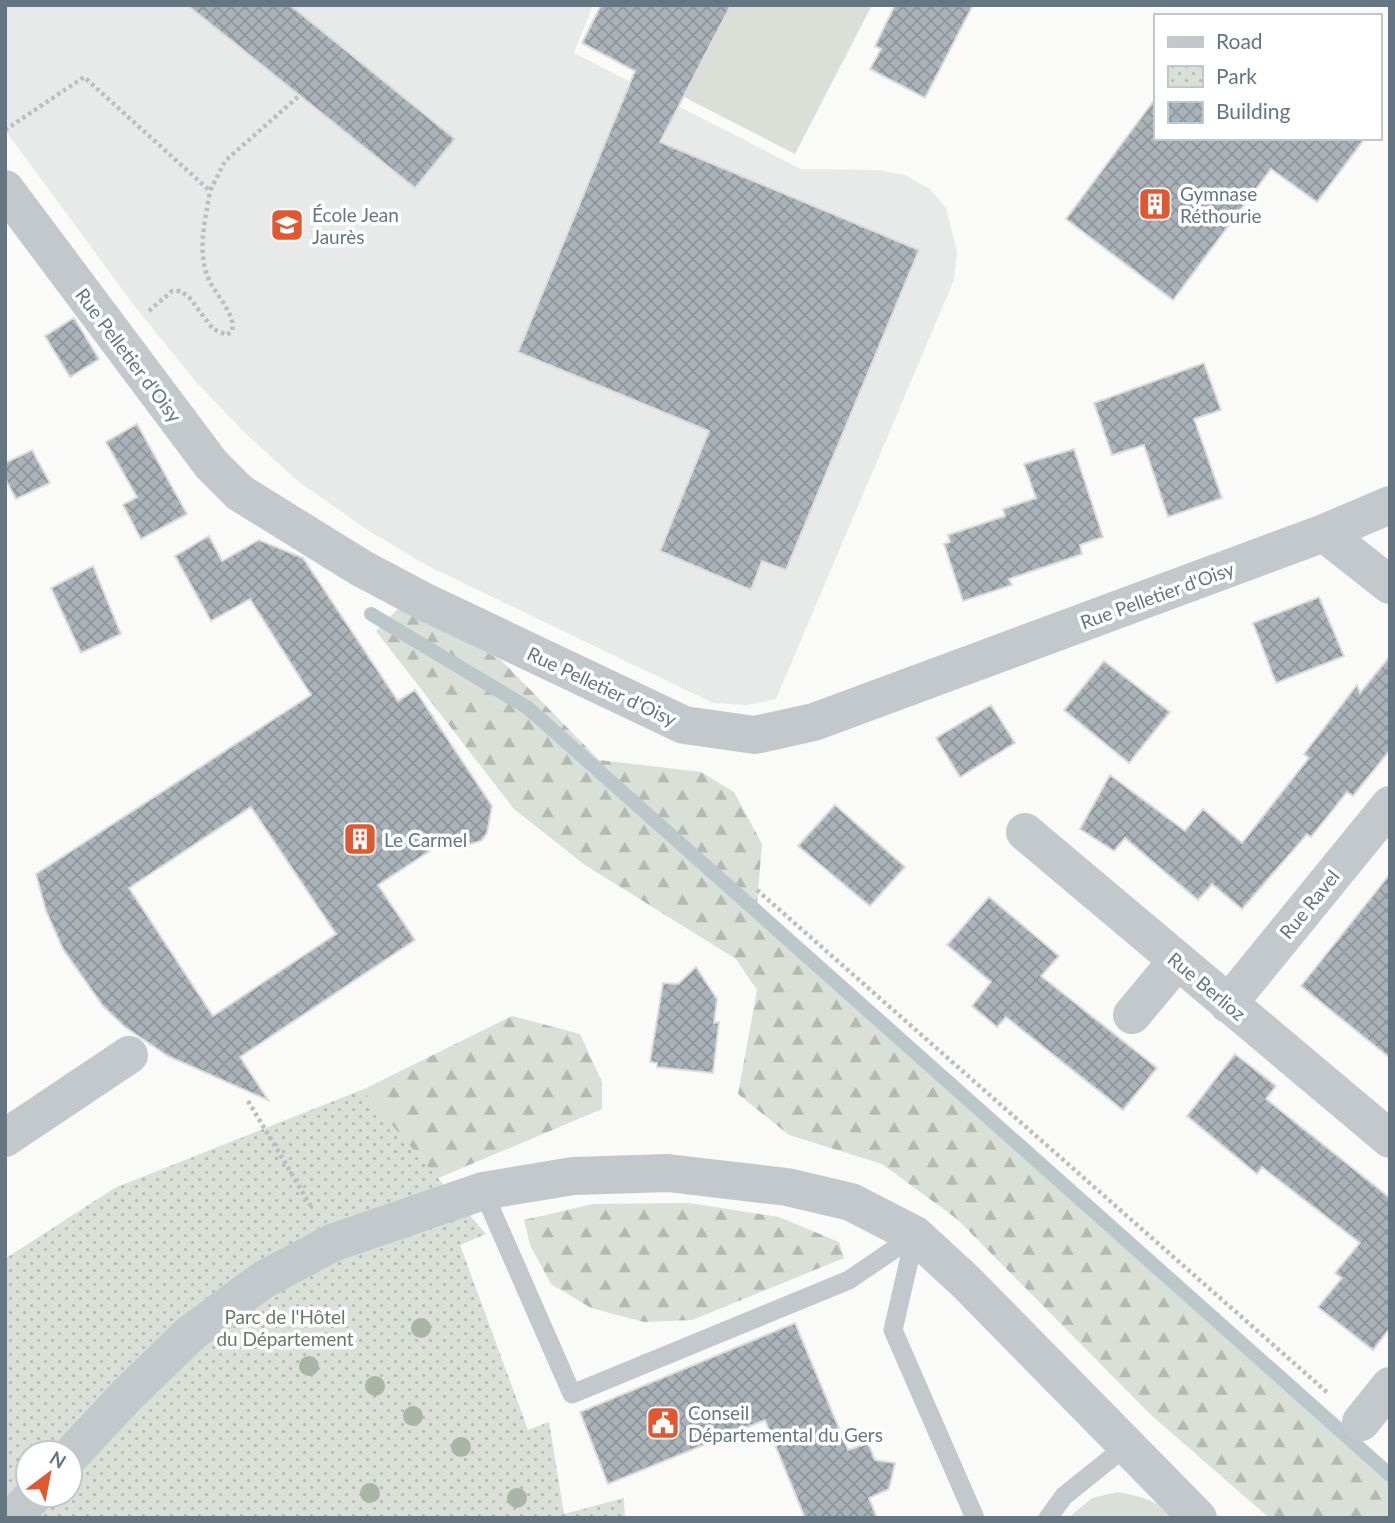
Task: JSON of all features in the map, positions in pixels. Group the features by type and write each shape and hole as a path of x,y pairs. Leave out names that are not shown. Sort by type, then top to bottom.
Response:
{"street":[{"name":"Rue Pelletier d'Oisy","path":"5,188 211,464 240,493 361,568 425,602 684,725 755,735 814,722 1324,533 1390,505"},
{"path":"1324,533 1390,584"},
{"name":"Rue Ravel","path":"1228,1004 1390,805"},
{"name":"Rue Berlioz","path":"1025,832 1390,1139"},
{"path":"1132,1014 1177,961"},
{"path":"5,1138 129,1055"},
{"path":"84,1442 191,1333 263,1280 332,1242 483,1191 573,1176 668,1173 787,1187 851,1202 915,1235 965,1281 1125,1447 1198,1518"},
{"path":"1361,1422 1390,1386"}],"lane":[{"path":"483,1191 572,1394 849,1280 915,1235"},
{"path":"915,1235 893,1330 975,1518"},
{"path":"1048,1518 1064,1496 1125,1447"}],"path":[{"path":"5,130 83,77 210,191"},
{"path":"116,338 172,291 180,291 190,296 213,329 227,335 232,331 231,319 209,281 202,256 210,191 225,161 300,95"},
{"path":"757,890 1361,1422"},
{"path":"248,1101 332,1242"}],"shaded area":[{"path":"5,5 593,5 574,53 801,169 880,170 905,175 930,189 946,208 957,252 954,280 776,699 747,705 713,703 428,566 369,531 299,482 246,434 196,382 133,304 5,130"}],"green space":[{"path":"731,5 872,5 795,154 684,97"},
{"path":"400,607 501,660 599,760 701,772 734,792 762,844 757,903 1390,1467 1390,1518 1267,1516 1150,1414 957,1219 882,1164 789,1135 738,1094 757,990 736,959 585,865 514,809 376,631"},
{"path":"512,1016 580,1034 602,1082 602,1109 334,1222 47,1439 26,1439 5,1259 115,1188 362,1090"},
{"name":"Parc de l'Hôtel du Département","path":"362,1090 486,1234 460,1245 528,1430 549,1422 564,1514 624,1498 625,1518 5,1518 5,1259 115,1188"},
{"path":"689,1203 779,1217 839,1242 844,1258 692,1320 644,1322 591,1308 551,1284 530,1245 524,1220 593,1204"},
{"path":"1117,1492 1154,1502 1171,1518 1068,1518 1092,1498"}],"building":[{"path":"187,5 290,5 455,139 415,188"},
{"path":"601,5 731,5 660,142 919,250 786,570 762,561 751,590 660,551 709,431 518,352 635,71 582,43"},
{"path":"895,5 973,5 925,98 870,69 881,49 875,46"},
{"name":"Gymnase Réthourie","path":"1154,100 1154,140 1364,140 1317,202 1271,169 1173,300 1066,219"},
{"path":"74,318 99,359 70,377 45,336"},
{"path":"1204,363 1221,410 1194,419 1222,498 1168,517 1144,445 1112,455 1094,403"},
{"path":"137,424 187,514 141,539 123,505 137,497 106,442"},
{"path":"1074,449 1103,537 1080,545 1082,554 1009,579 1012,585 963,601 944,544 950,542 948,535 1005,516 1003,509 1036,498 1024,464"},
{"path":"32,450 50,483 16,499 5,478 5,463"},
{"name":"Le Carmel","path":"209,536 222,561 259,540 303,558 398,701 415,690 492,806 487,833 481,841 463,846 445,841 378,885 415,940 240,1057 268,1100 168,1056 125,1027 103,1006 63,949 46,911 36,874 311,695 250,599 211,621 175,556","holes":["251,807 336,934 213,1016 129,888"]},
{"path":"93,566 121,634 81,653 51,588"},
{"path":"1319,597 1344,656 1276,683 1253,623"},
{"path":"1390,656 1390,750 1353,796 1347,792 1311,837 1307,834 1242,909 1212,884 1198,900 1125,838 1114,851 1080,829 1110,775 1185,831 1203,809 1242,843 1309,758 1304,754 1357,685 1360,693"},
{"path":"1104,661 1170,712 1129,763 1064,710"},
{"path":"991,705 1015,743 960,777 936,738"},
{"path":"835,805 905,867 870,906 798,846"},
{"path":"1390,874 1390,1058 1301,986"},
{"path":"989,897 1059,956 1041,976 1157,1068 1123,1110 1006,1017 997,1027 972,1006 991,982 947,945"},
{"path":"696,967 717,999 714,1023 719,1022 713,1073 657,1067 657,1063 650,1062 663,983 678,984"},
{"path":"1235,1054 1276,1086 1266,1099 1390,1198 1390,1328 1373,1350 1318,1307 1342,1278 1335,1273 1360,1243 1262,1167 1257,1174 1187,1116"},
{"name":"Conseil Départemental du Gers","path":"795,1323 848,1450 868,1443 875,1460 895,1463 889,1489 869,1498 877,1518 805,1518 765,1420 608,1484 580,1412"}],"waterway":[{"path":"371,614 528,708 1390,1475"}],"place":[{"name":"Gymnase Réthourie","path":"1155,204"},
{"name":"École Jean Jaurès","path":"287,225"},
{"name":"Le Carmel","path":"360,839"},
{"name":"Conseil Départemental du Gers","path":"663,1423"}]}
